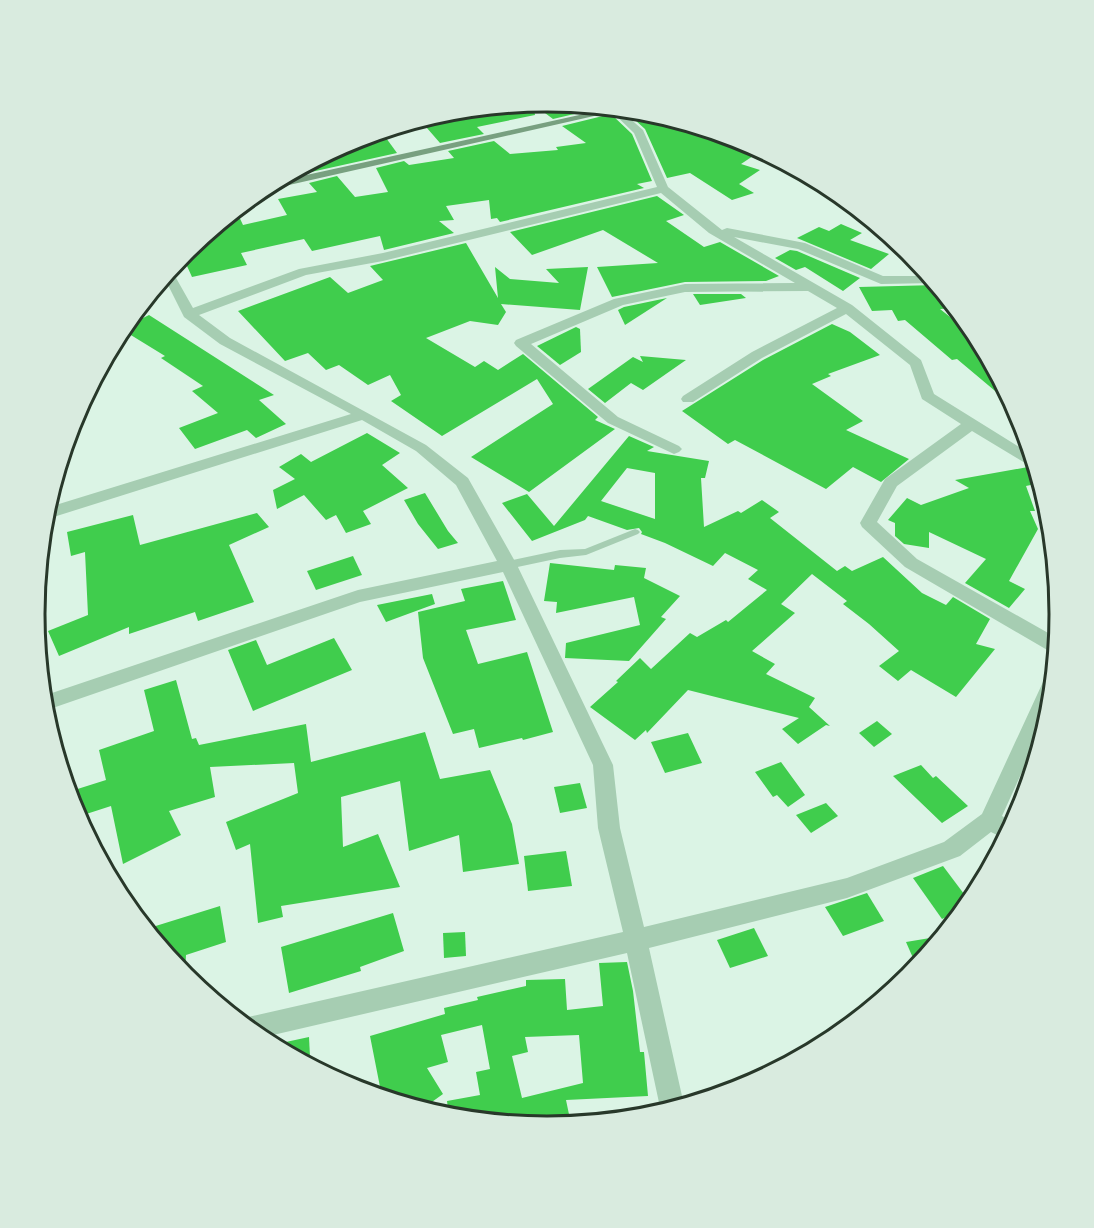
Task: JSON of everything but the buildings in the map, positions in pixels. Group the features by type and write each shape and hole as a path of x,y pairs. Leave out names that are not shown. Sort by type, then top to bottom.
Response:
{"street":[{"path":"291,182 593,114"},
{"path":"625,118 639,132 663,189 713,230 847,308 916,363 927,396 1023,457"},
{"path":"189,314 303,272 394,254 663,189"},
{"path":"713,230 801,246 881,280 921,280"},
{"path":"172,281 189,314 225,341 421,448 462,482 508,565 603,765 609,828 636,940 670,1100"},
{"path":"674,449 613,420 521,343 619,302 685,288 810,287"},
{"path":"688,399 757,356 847,308"},
{"path":"56,510 364,415"},
{"path":"971,424 891,483 868,523 910,564 1048,642"},
{"path":"53,701 358,596 508,565"},
{"path":"261,1026 636,940 847,888 952,849 990,820 1039,713"},
{"path":"990,820 1001,827"}],"lane":[{"path":"508,565 560,554 586,552 635,532"}]}
